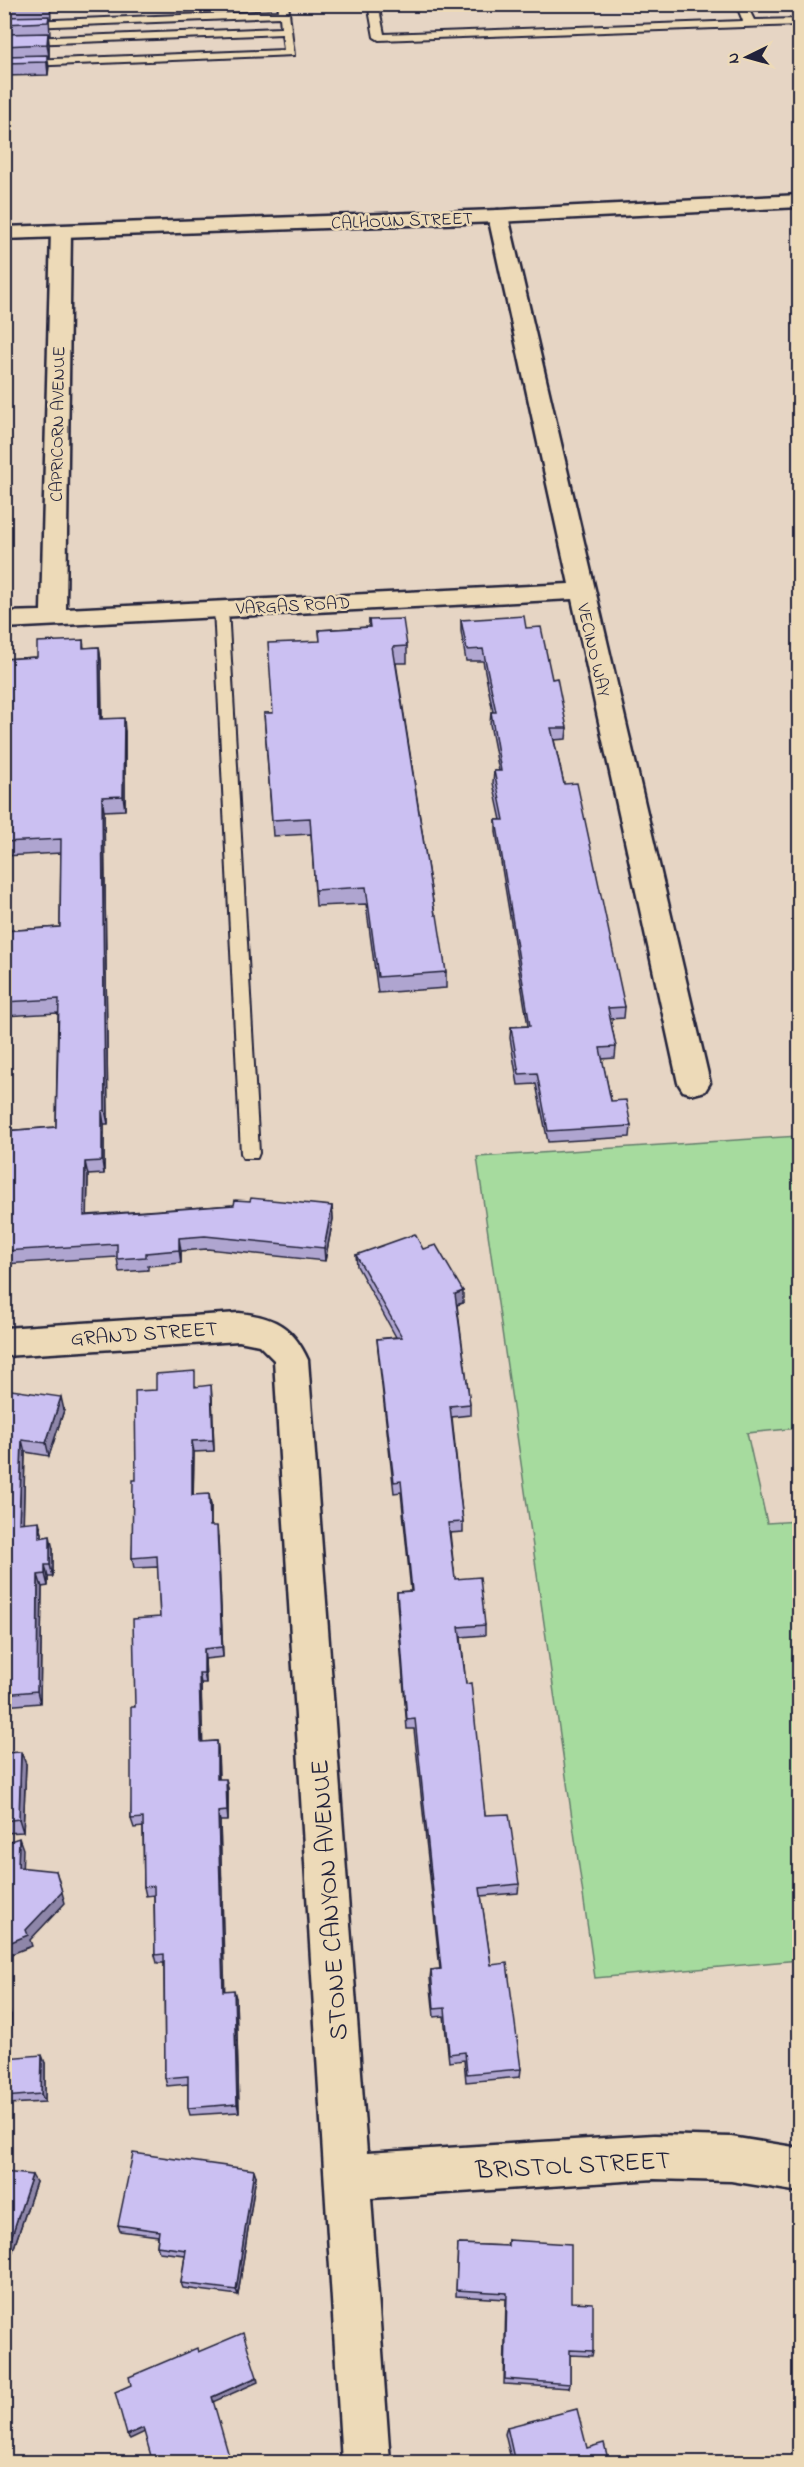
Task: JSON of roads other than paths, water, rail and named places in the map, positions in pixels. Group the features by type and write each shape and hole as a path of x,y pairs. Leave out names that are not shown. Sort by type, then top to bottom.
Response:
{"street":[{"name":"CALHOUN STREET","path":"4,232 498,216 800,201"},
{"name":"VECINO WAY","path":"498,216 694,1083"},
{"name":"CAPRICORN AVENUE","path":"53,617 60,231"},
{"name":"VARGAS ROAD","path":"4,620 581,591"},
{"name":"GRAND STREET","path":"4,1342 239,1327 266,1332 281,1341"},
{"name":"STONE CANYON AVENUE","path":"281,1341 286,1346 293,1368 366,2463"},
{"name":"BRISTOL STREET","path":"346,2177 654,2157 731,2159 800,2170"}],"lane":[{"path":"4,8 84,4"},
{"path":"373,4 379,37 800,22"},
{"path":"741,4 750,24"},
{"path":"30,63 33,5"},
{"path":"4,25 284,9 290,53 4,64"},
{"path":"4,42 287,32"},
{"path":"221,609 250,1154"}]}
